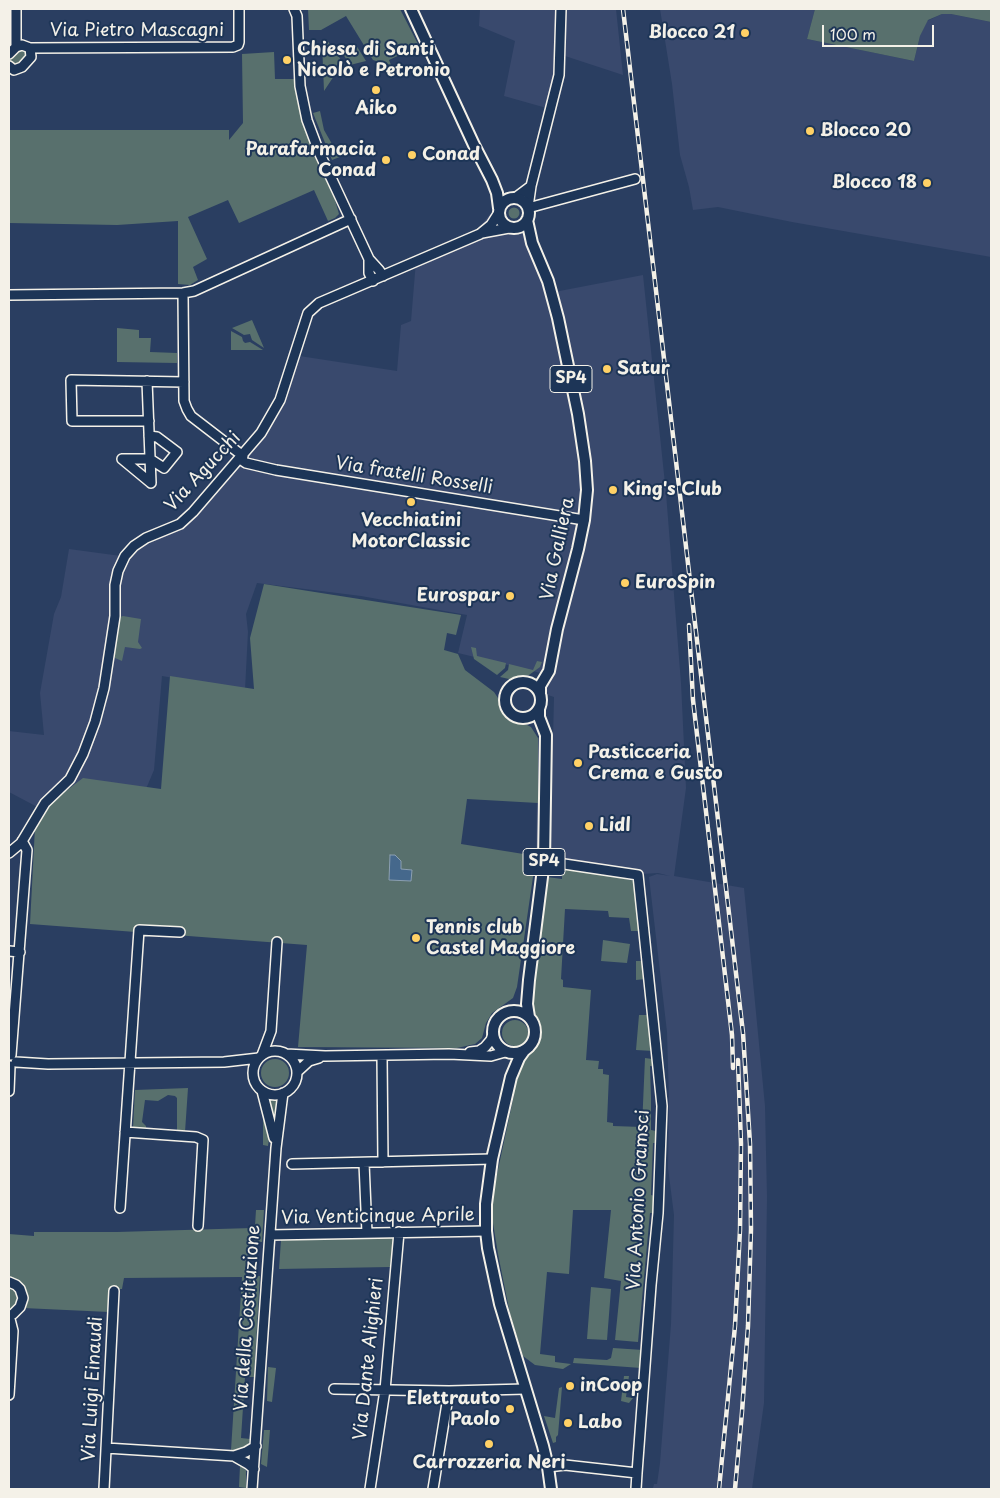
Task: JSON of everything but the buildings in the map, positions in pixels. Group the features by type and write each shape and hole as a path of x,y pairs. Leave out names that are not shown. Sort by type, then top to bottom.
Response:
{"main road":[{"path":"411,9 492,180 497,193 500,221 523,234 532,243"},
{"path":"492,180 514,198 522,200 528,208 527,220 522,227 510,228"},
{"path":"499,211 504,201 514,198"},
{"name":"Via Galliera","path":"527,220 532,243 554,301 578,414 587,490 584,520 549,671 542,681 540,693"},
{"name":"Via Galliera","path":"524,682 537,676 551,659"},
{"path":"516,683 532,684 540,693 541,700 538,710 533,716 525,718 513,716 504,703 505,695 509,688 516,683"},
{"name":"SP4","path":"524,1051 531,1045 535,1037 534,1024 529,1017 527,1004 544,861 546,735 538,710"},
{"path":"525,718 540,731 545,744"},
{"name":"SP4","path":"492,1034 494,1023 501,1015 511,1011 521,999 529,980"},
{"path":"511,1011 522,1012 529,1017"},
{"path":"492,1034 498,1046 508,1052 524,1051"},
{"path":"524,1051 511,1076 492,1159 487,1195 486,1231 500,1304 543,1446 551,1489"},
{"path":"508,1052 511,1076"}],"street":[{"path":"9,54 16,47 16,9"},
{"name":"Via Pietro Mascagni","path":"16,47 24,45 30,48 233,47 238,46 239,42 239,9"},
{"path":"561,9 558,75 531,186 528,208 635,179"},
{"path":"296,11 300,86 303,106 320,152 369,259 383,276"},
{"name":"Via Pietro Mascagni","path":"9,66 14,70 22,67 32,57 30,48"},
{"path":"514,198 531,186"},
{"path":"480,234 491,225 499,211"},
{"path":"9,295 183,294 194,291 351,219"},
{"path":"480,234 510,228"},
{"name":"Via Agucchi","path":"9,854 22,841 45,803 70,779 83,754 95,722 112,643 116,616 115,585 118,571 125,556 134,546 146,538 180,524 193,512 261,433 280,400 308,313 319,303 480,234"},
{"path":"369,259 372,280"},
{"name":"Via fratelli Rosselli","path":"183,294 184,401 191,416 246,463 276,470 584,520"},
{"path":"149,421 72,421 71,380 184,382"},
{"path":"147,381 149,421 149,436 150,459 164,468 177,452 158,436 149,436"},
{"path":"9,1091 28,850 22,841"},
{"name":"Via Antonio Gramsci","path":"544,861 638,875 662,1106 658,1214 650,1285 636,1474"},
{"path":"120,1208 139,930 180,932"},
{"path":"271,1031 276,1044 294,1062 296,1072 292,1087 283,1093 272,1095 262,1091 255,1082 253,1075 255,1064 266,1048 271,1031 277,942"},
{"path":"9,952 20,952"},
{"path":"11,1061 48,1064 224,1062 260,1056 274,1051 285,1054 325,1056 449,1054 479,1051 488,1044 492,1034"},
{"path":"449,1054 491,1056 508,1052"},
{"path":"296,1072 309,1061 325,1056"},
{"path":"382,1056 383,1162"},
{"path":"224,1062 242,1067 253,1075"},
{"name":"Via della Costituzione","path":"262,1091 276,1148"},
{"name":"Via della Costituzione","path":"252,1489 276,1148 283,1093"},
{"path":"125,1132 196,1137 203,1140 198,1226"},
{"path":"292,1164 492,1159"},
{"path":"364,1163 367,1232"},
{"name":"Via Venticinque Aprile","path":"270,1235 486,1231"},
{"name":"Via Dante Alighieri","path":"370,1489 385,1390 398,1232"},
{"path":"9,1282 20,1289 23,1298 20,1307 13,1314 9,1315 13,1331 9,1395"},
{"name":"Via Luigi Einaudi","path":"104,1489 114,1291"},
{"path":"334,1389 449,1391 525,1389"},
{"path":"433,1489 449,1391"},
{"path":"106,1448 234,1456 256,1446"},
{"path":"234,1456 254,1470"},
{"path":"548,1467 565,1465 636,1474 636,1489"}],"shaded area":[{"path":"480,9 616,9 623,75 562,55 550,109 504,96 515,41 479,26"},
{"path":"660,9 815,9 807,39 914,61 920,36 927,21 942,14 951,14 991,22 991,257 718,207 693,210 680,155 672,84"},
{"path":"490,214 511,224 524,234 538,258 549,293 643,275 666,493 681,683 686,788 674,876 744,888 765,1106 767,1197 764,1403 752,1489 646,1489 653,1488 654,1484 657,1484 660,1463 671,1324 674,1215 668,1168 667,1032 649,877 657,874 670,876 658,873 642,874 536,856 538,738 553,739 554,697 548,695 546,688 553,676 458,653 467,615 361,596 257,583 246,614 248,632 245,690 162,676 154,770 143,796 82,786 67,787 43,810 9,792 9,731 44,735 40,693 54,614 61,597 69,549 121,556 190,515 274,411 293,355 397,371 401,325 411,321 416,261 475,233"},
{"path":"390,855 395,855 401,861 401,869 412,870 411,881 389,880"}],"green space":[{"path":"308,9 400,9 419,46 389,60 391,65 373,60 346,16 321,30 309,30"},
{"path":"815,9 991,9 991,22 951,14 942,14 928,20 920,36 914,61 807,39"},
{"path":"327,40 346,67 336,73 324,91 322,43"},
{"path":"356,45 366,61 350,65 343,54"},
{"path":"22,48 28,52 28,58 16,66 10,63 10,58"},
{"path":"274,52 275,79 295,79 300,111 311,143 330,183 339,214 335,218 328,221 314,190 239,223 228,200 188,217 207,259 193,267 198,280 190,285 178,284 178,221 117,225 9,223 9,130 229,130 229,140 243,123 242,54"},
{"path":"320,111 324,130 332,144 345,155 332,160 313,113"},
{"path":"512,208 516,208 519,213 518,217 512,218 509,215 509,211"},
{"path":"252,320 264,348 252,340 250,334 244,335 232,328"},
{"path":"117,328 139,330 139,338 151,338 150,352 177,353 177,363 117,362"},
{"path":"231,331 242,337 245,343 250,342 263,350 231,350"},
{"path":"264,584 461,615 456,635 447,633 444,650 458,654 465,670 494,692 498,698 500,710 505,716 512,721 531,727 538,738 538,803 467,799 461,844 536,856 517,987 513,998 492,1013 486,1023 482,1038 475,1044 457,1048 298,1047 307,945 30,924 35,827 43,812 54,800 83,778 161,789 170,676 254,689 250,638"},
{"path":"120,617 141,619 138,642 142,648 125,647 122,661 114,656"},
{"path":"471,647 476,648 477,656 506,663 505,668 497,675 474,659"},
{"path":"537,661 542,662 540,667 529,675 509,679 500,677 508,670 509,664 533,670"},
{"path":"562,866 635,881 641,931 631,931 629,918 609,917 608,911 565,909 561,979 563,980 563,987 591,990 586,1060 599,1061 598,1069 603,1069 603,1074 609,1075 607,1122 613,1123 613,1126 642,1127 645,1058 652,1059 655,1062 655,1066 650,1066 651,1130 656,1131 656,1143 653,1143 651,1195 655,1196 654,1213 650,1213 638,1342 615,1340 621,1281 604,1278 611,1210 573,1210 569,1274 547,1272 540,1354 555,1356 555,1362 571,1364 563,1369 535,1365 523,1356 510,1314 493,1223 493,1193 514,1095 512,1091 520,1063 534,1050 540,1035 539,1026 531,1010 547,877 562,879"},
{"path":"603,940 630,944 627,963 601,961"},
{"path":"636,961 644,961 646,979 636,980"},
{"path":"639,1015 650,1015 653,1051 636,1050"},
{"path":"515,1020 524,1024 528,1033 524,1042 515,1046 506,1042 502,1033 506,1024"},
{"path":"275,1059 285,1063 289,1073 285,1083 275,1087 265,1083 261,1073 265,1063"},
{"path":"188,1088 185,1132 177,1131 177,1098 168,1095 158,1101 145,1100 142,1122 146,1129 133,1128 135,1090"},
{"path":"269,1098 277,1099 275,1133 272,1114"},
{"path":"263,1117 269,1139 268,1146 263,1145"},
{"path":"256,1210 264,1210 262,1242 254,1241"},
{"path":"252,1228 248,1277 260,1276 254,1377 245,1377 241,1438 250,1439 248,1445 237,1452 231,1450 242,1277 124,1278 122,1289 110,1289 109,1312 23,1308 25,1304 9,1279 9,1234 34,1236 34,1232 117,1232"},
{"path":"394,1237 390,1267 279,1269 281,1240"},
{"path":"9,1287 18,1298 16,1305 9,1310"},
{"path":"591,1287 611,1289 607,1340 587,1339"},
{"path":"613,1348 643,1350 641,1368 573,1363 574,1358 607,1360 611,1358"},
{"path":"268,1367 276,1368 272,1402 267,1401"},
{"path":"624,1376 629,1376 626,1397 633,1398 629,1403 621,1401"},
{"path":"562,1387 558,1435 556,1442 553,1443 544,1416 555,1418 559,1388"},
{"path":"264,1430 270,1430 267,1467 261,1464"},
{"path":"240,1466 246,1470 246,1488 239,1487"}],"railway":[{"path":"623,9 743,1033 750,1144 751,1229 748,1326 735,1489"},
{"path":"689,625 693,700 732,1035 733,1068"},
{"path":"719,1489 735,1326 740,1230 741,1144 738,1060"}],"place":[{"name":"Blocco 21","path":"745,33"},
{"name":"Chiesa di Santi Nicolò e Petronio","path":"287,60"},
{"name":"Aiko","path":"376,90"},
{"name":"Blocco 20","path":"810,131"},
{"name":"Conad","path":"412,155"},
{"name":"Parafarmacia Conad","path":"386,160"},
{"name":"Blocco 18","path":"927,183"},
{"name":"Satur","path":"607,369"},
{"name":"King's Club","path":"613,490"},
{"name":"Vecchiatini MotorClassic","path":"411,502"},
{"name":"EuroSpin","path":"625,583"},
{"name":"Eurospar","path":"510,596"},
{"name":"Pasticceria Crema e Gusto","path":"578,763"},
{"name":"Lidl","path":"589,826"},
{"name":"Tennis club Castel Maggiore","path":"416,938"},
{"name":"inCoop","path":"570,1386"},
{"name":"Elettrauto Paolo","path":"510,1409"},
{"name":"Labo","path":"568,1423"},
{"name":"Carrozzeria Neri","path":"489,1444"}]}
